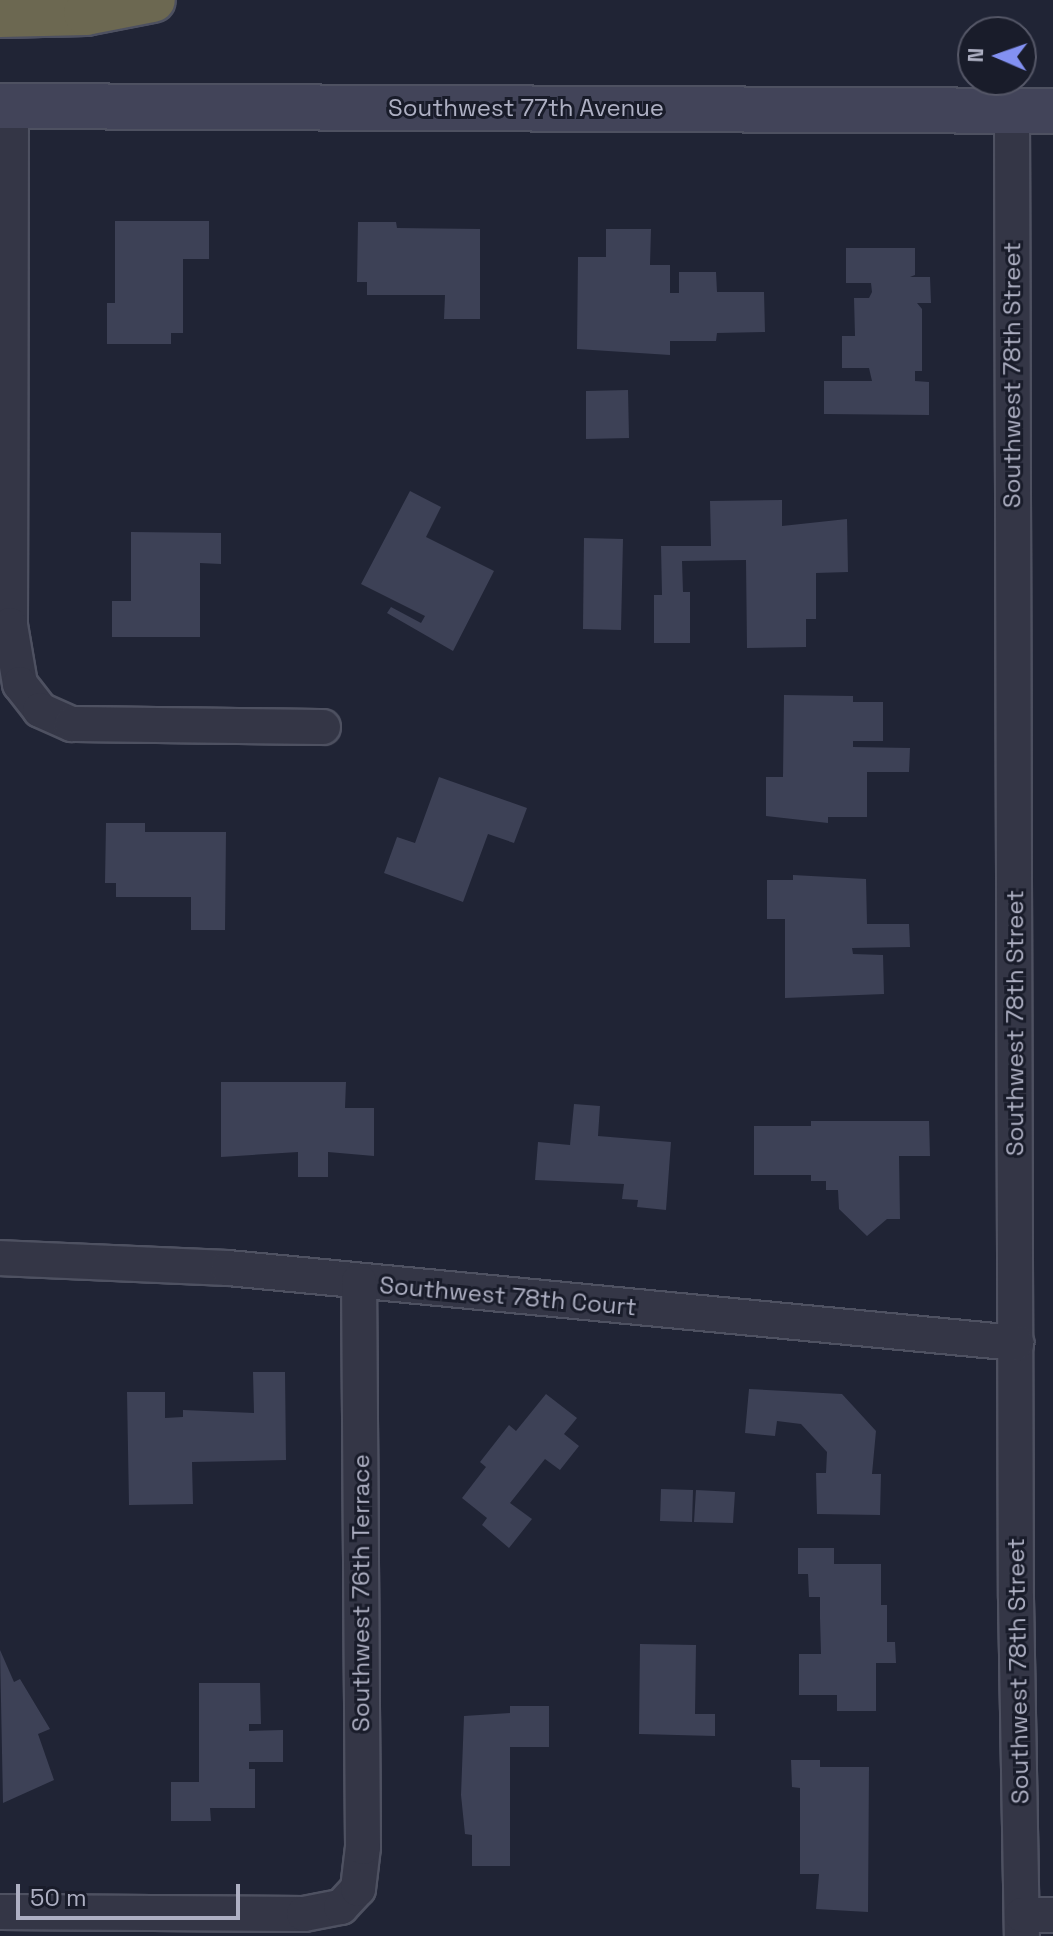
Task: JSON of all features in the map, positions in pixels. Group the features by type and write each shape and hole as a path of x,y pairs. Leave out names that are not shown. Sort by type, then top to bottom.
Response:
{"highway":[{"path":"0,15 86,13 153,0"}],"street":[{"name":"Southwest 77th Avenue","path":"5,106 1032,111"},
{"path":"5,106 11,644 20,684 40,710 87,726 323,727"},
{"name":"Southwest 78th Street","path":"1032,111 1016,1343 1032,1922"},
{"name":"Southwest 78th Court","path":"0,1258 185,1265 1016,1343"},
{"name":"Southwest 76th Terrace","path":"0,1912 304,1914 349,1902 358,1889 363,1847 359,1281"}],"building":[{"path":"115,221 209,221 209,259 183,259 183,333 171,333 171,344 107,344 107,303 115,303"},
{"path":"358,222 396,222 397,228 480,229 480,319 444,319 445,295 367,295 367,282 357,282"},
{"path":"606,229 651,229 650,265 670,265 670,293 679,293 679,272 716,272 717,292 764,292 765,332 717,333 716,341 670,341 670,355 577,349 578,257 606,257"},
{"path":"846,248 915,248 915,275 910,277 930,277 931,303 917,303 922,309 922,371 915,371 915,381 929,382 929,415 824,414 824,381 872,381 869,368 842,368 842,336 855,336 854,298 869,298 872,292 871,283 846,283"},
{"path":"628,390 629,438 586,439 586,391"},
{"path":"410,491 441,507 426,537 494,571 453,651 387,613 391,607 421,623 425,616 361,584"},
{"path":"782,500 782,526 847,519 848,572 816,573 816,619 806,619 806,647 747,648 746,560 682,561 683,592 690,592 690,643 654,643 654,595 662,595 661,546 711,546 710,501"},
{"path":"131,532 221,533 221,564 200,563 200,637 112,637 112,601 131,601"},
{"path":"584,538 623,539 621,630 583,629"},
{"path":"784,695 853,696 853,702 883,702 883,741 853,741 853,747 910,748 909,772 867,772 867,817 828,817 828,823 766,816 766,777 783,777"},
{"path":"439,777 527,808 514,843 488,834 463,902 384,873 397,837 415,843"},
{"path":"106,823 145,823 145,832 226,832 225,930 191,930 191,897 116,897 116,883 105,883"},
{"path":"793,875 866,879 867,924 909,924 910,947 852,948 853,954 883,955 884,994 785,998 785,919 767,919 767,880 793,880"},
{"path":"221,1082 346,1082 345,1108 374,1108 374,1156 328,1152 328,1177 298,1177 298,1152 221,1157"},
{"path":"574,1104 600,1106 598,1136 671,1142 666,1210 637,1207 638,1200 622,1199 624,1184 535,1180 538,1142 570,1145"},
{"path":"811,1121 929,1121 930,1156 899,1156 900,1219 887,1219 867,1236 839,1209 838,1190 826,1190 826,1181 811,1181 811,1175 754,1175 754,1126 811,1126"},
{"path":"253,1372 285,1372 286,1460 192,1462 193,1504 129,1505 127,1392 165,1392 165,1418 183,1417 183,1410 254,1413"},
{"path":"749,1389 842,1394 876,1431 872,1474 881,1474 880,1515 817,1514 816,1473 826,1473 827,1452 801,1424 777,1421 775,1436 745,1433"},
{"path":"546,1394 577,1418 564,1434 579,1446 560,1470 545,1459 510,1503 532,1519 509,1548 482,1525 487,1518 462,1498 486,1467 480,1462 509,1425 516,1431"},
{"path":"661,1489 693,1490 692,1522 660,1521"},
{"path":"696,1490 735,1492 733,1523 694,1522"},
{"path":"798,1548 834,1548 834,1564 881,1564 881,1605 887,1605 887,1642 895,1642 896,1663 876,1663 876,1711 837,1711 837,1695 799,1695 799,1654 821,1654 820,1597 809,1597 808,1574 798,1574"},
{"path":"640,1644 696,1645 695,1714 715,1714 715,1736 639,1734"},
{"path":"0,1650 14,1682 20,1679 50,1729 38,1734 54,1780 3,1803"},
{"path":"199,1683 260,1683 261,1724 249,1724 249,1731 283,1730 283,1762 249,1762 249,1769 255,1769 255,1808 210,1808 211,1821 171,1821 171,1782 199,1782"},
{"path":"510,1706 549,1706 549,1747 510,1747 510,1866 472,1866 472,1835 465,1834 461,1795 464,1716 510,1713"},
{"path":"791,1760 820,1760 820,1767 869,1767 868,1912 816,1909 819,1874 800,1874 800,1788 792,1787"}]}
